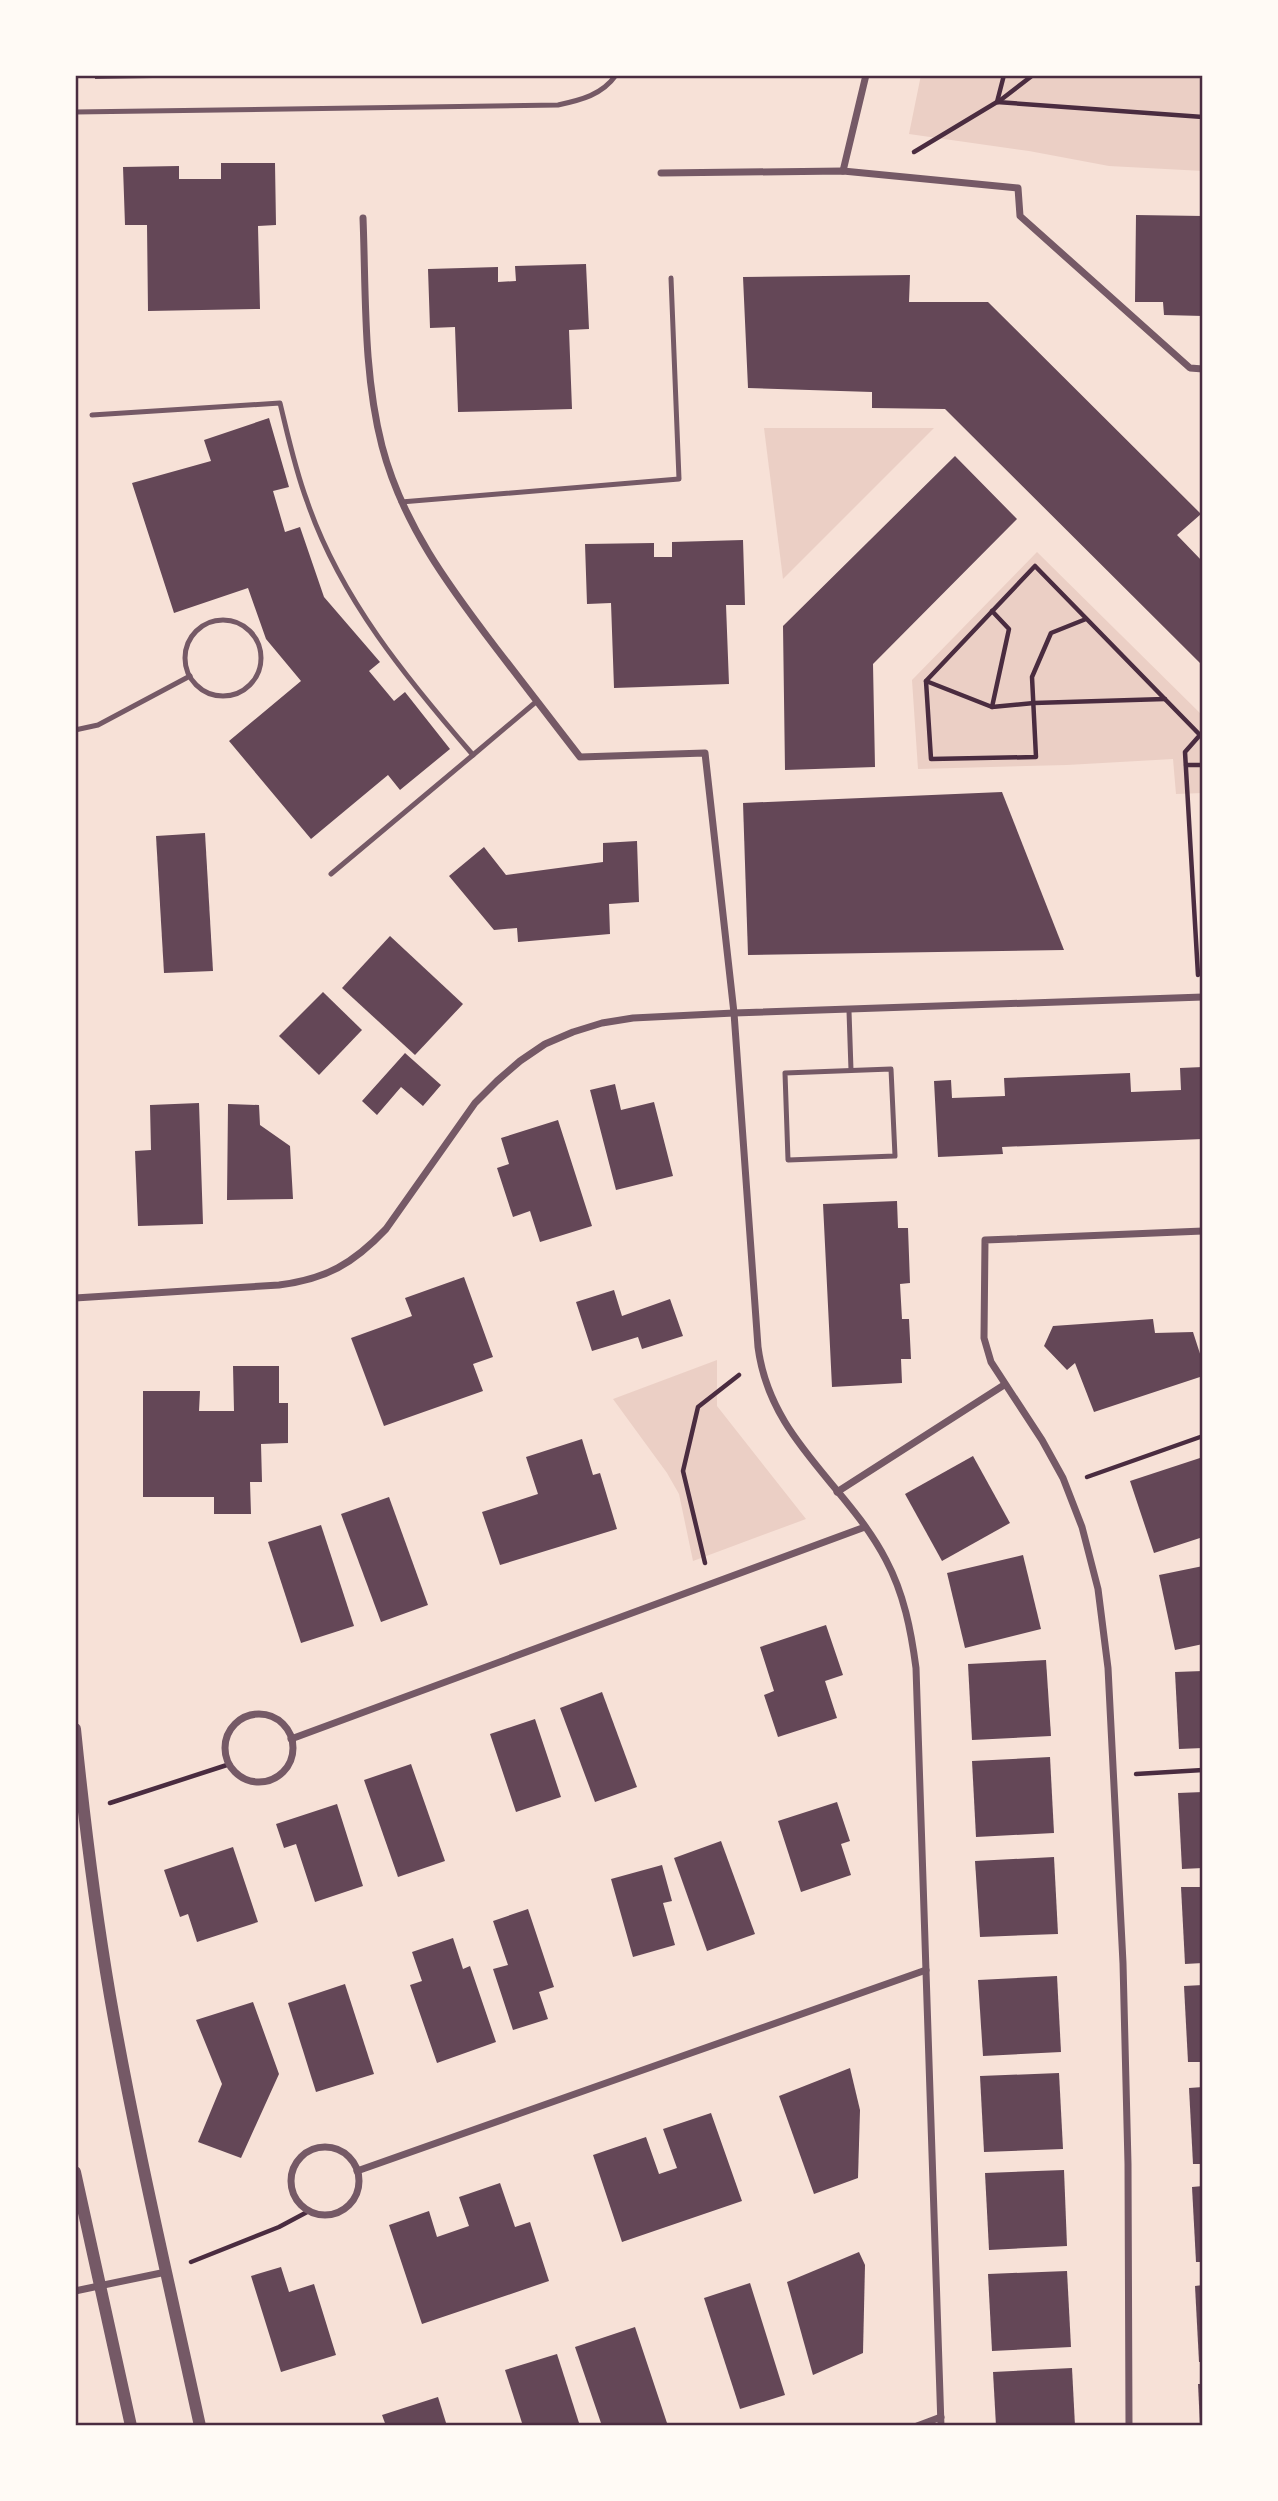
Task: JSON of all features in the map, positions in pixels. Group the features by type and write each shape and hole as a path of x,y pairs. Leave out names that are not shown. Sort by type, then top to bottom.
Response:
{"street":[{"path":"843,172 866,75"},
{"path":"661,173 843,172 1018,188 1020,216 1190,369 1203,369"},
{"path":"363,218 368,349 376,415 384,454 400,502 432,561 580,758 705,753 734,1013 760,1360 771,1399 786,1426 865,1527 886,1559 908,1618 913,1642 941,2421 916,2426"},
{"path":"75,1298 300,1283 339,1269 356,1258 386,1230 475,1103 520,1061 545,1045 601,1023 633,1018 734,1013 1201,998"},
{"path":"1129,2426 1127,2139 1115,1776 1108,1668 1098,1589 1082,1527 1066,1485 1042,1440 991,1362 984,1338 985,1240 1203,1231"},
{"path":"837,1492 1004,1385"},
{"path":"291,1739 865,1527"},
{"path":"268,1716 285,1727 293,1751 289,1764 281,1775 269,1781 250,1781 238,1775 230,1764 225,1752 227,1739 232,1727 243,1718 268,1716"},
{"path":"75,1729 110,1993 134,2121 200,2426"},
{"path":"357,2171 926,1970"},
{"path":"321,2147 346,2155 357,2171 357,2190 347,2207 328,2215 309,2211 295,2197 291,2185 294,2166 303,2155 321,2147"},
{"path":"75,2172 131,2426"},
{"path":"75,2291 166,2272"}],"lane":[{"path":"75,111 558,104 588,98 610,84 617,75"},
{"path":"400,502 679,478 671,278"},
{"path":"92,415 281,403 292,455 307,503 327,550 351,594 408,677 473,755"},
{"path":"219,620 233,621 252,633 261,654 260,668 253,681 242,691 227,695 213,694 200,687 190,676 186,661 187,647 194,634 205,624 219,620"},
{"path":"75,730 98,725 190,676"},
{"path":"331,874 537,701"},
{"path":"849,1010 851,1070"},
{"path":"891,1069 895,1156 788,1160 785,1073 851,1070 891,1069"}],"path":[{"path":"997,102 1004,75"},
{"path":"877,174 997,102 1033,75"},
{"path":"997,102 1203,117"},
{"path":"1086,619 1051,633 1032,677 1036,757 931,759 926,681 1034,566 1200,735 1185,752 1201,998"},
{"path":"992,611 1009,629 992,708"},
{"path":"926,681 992,708 1034,703 1165,699"},
{"path":"1186,765 1203,765"},
{"path":"710,1584 684,1471 698,1407 760,1360"},
{"path":"1066,1485 1203,1436"},
{"path":"84,1811 230,1764"},
{"path":"1115,1776 1203,1770"},
{"path":"166,2272 279,2227 309,2211"}],"shaded area":[{"path":"921,75 1203,75 1203,171 1109,166 1029,151 909,134"},
{"path":"764,428 934,428 783,579"},
{"path":"1037,552 1203,716 1203,793 1176,794 1173,759 918,769 912,680"},
{"path":"717,1360 717,1406 806,1519 693,1561 679,1494 667,1473 613,1399"}],"building":[{"path":"95,75 153,75 153,78 95,79"},
{"path":"221,163 275,163 276,225 258,226 260,309 148,311 147,225 125,225 123,167 179,166 179,179 221,179"},
{"path":"1136,215 1203,216 1203,316 1164,315 1163,302 1135,302"},
{"path":"586,264 589,329 569,330 572,409 458,412 455,327 430,328 428,269 498,267 498,282 516,281 515,266"},
{"path":"910,275 909,302 988,302 1201,514 1177,535 1203,562 1203,666 945,409 872,408 872,392 748,388 743,277"},
{"path":"269,418 289,487 273,491 285,532 300,527 324,597 380,662 369,671 394,701 405,692 450,749 400,790 388,775 311,839 229,741 301,681 266,639 248,588 174,613 132,483 211,461 204,440"},
{"path":"955,456 1017,519 873,664 875,767 785,770 783,626"},
{"path":"743,540 745,605 726,605 729,684 614,688 611,603 587,604 585,544 654,543 654,557 672,557 672,542"},
{"path":"1002,792 1064,950 748,955 743,803"},
{"path":"205,833 213,971 164,973 156,836"},
{"path":"637,841 639,902 609,904 610,934 518,942 517,928 494,930 449,876 484,847 506,875 603,862 603,843"},
{"path":"390,936 463,1004 415,1055 342,988"},
{"path":"323,992 362,1030 319,1075 279,1036"},
{"path":"405,1053 441,1085 423,1106 401,1087 377,1115 362,1101"},
{"path":"1203,1067 1203,1139 1002,1147 1003,1154 938,1157 934,1081 951,1080 952,1098 1005,1096 1004,1078 1130,1073 1131,1092 1181,1090 1180,1068"},
{"path":"615,1084 621,1110 654,1102 673,1176 616,1190 590,1090"},
{"path":"199,1103 203,1224 138,1226 135,1151 151,1150 150,1105"},
{"path":"228,1104 259,1105 260,1125 290,1146 293,1199 227,1200"},
{"path":"558,1120 592,1226 540,1242 530,1211 513,1217 497,1168 509,1164 501,1138"},
{"path":"897,1201 898,1228 908,1228 910,1283 900,1284 902,1319 909,1319 911,1359 901,1359 902,1383 832,1387 823,1204"},
{"path":"464,1277 493,1357 473,1364 483,1391 384,1426 351,1338 412,1316 405,1298"},
{"path":"614,1290 622,1316 670,1299 683,1336 642,1349 638,1337 592,1351 576,1302"},
{"path":"1153,1319 1155,1333 1193,1332 1203,1363 1203,1376 1094,1412 1075,1363 1067,1370 1044,1346 1053,1326"},
{"path":"233,1366 279,1366 279,1403 288,1403 288,1443 261,1444 262,1482 250,1482 251,1514 214,1514 214,1497 143,1497 143,1391 200,1391 199,1411 234,1411"},
{"path":"582,1439 593,1475 600,1473 617,1529 500,1565 482,1512 538,1494 526,1457"},
{"path":"973,1456 1010,1523 942,1561 905,1494"},
{"path":"1203,1457 1203,1537 1154,1553 1130,1481"},
{"path":"389,1497 428,1605 381,1622 341,1514"},
{"path":"321,1525 354,1626 301,1643 268,1542"},
{"path":"1023,1555 1041,1629 965,1648 947,1573"},
{"path":"1203,1566 1203,1644 1175,1650 1159,1575"},
{"path":"826,1625 843,1675 825,1681 837,1718 778,1737 764,1695 774,1691 760,1647"},
{"path":"1046,1660 1051,1736 972,1740 968,1664"},
{"path":"1203,1671 1203,1748 1179,1749 1175,1672"},
{"path":"602,1692 637,1787 595,1802 560,1708"},
{"path":"535,1719 561,1797 516,1812 490,1734"},
{"path":"1050,1757 1054,1833 976,1837 972,1761"},
{"path":"411,1764 445,1861 398,1877 364,1780"},
{"path":"1203,1792 1203,1868 1182,1869 1178,1793"},
{"path":"837,1802 850,1841 841,1844 851,1875 801,1892 778,1821"},
{"path":"337,1804 363,1886 315,1902 296,1844 284,1848 276,1824"},
{"path":"721,1841 755,1934 707,1951 674,1858"},
{"path":"233,1847 258,1922 197,1942 188,1914 180,1917 164,1870"},
{"path":"1054,1857 1058,1934 980,1937 975,1861"},
{"path":"662,1865 672,1901 663,1903 675,1945 633,1957 611,1879"},
{"path":"1181,1887 1203,1887 1203,1963 1185,1964"},
{"path":"528,1909 554,1987 539,1992 548,2019 513,2030 493,1969 508,1965 493,1921"},
{"path":"453,1938 463,1969 470,1966 496,2042 437,2063 410,1985 422,1981 412,1952"},
{"path":"1057,1976 1061,2052 983,2056 978,1980"},
{"path":"345,1984 374,2074 316,2092 288,2003"},
{"path":"1203,1985 1203,2062 1188,2062 1184,1986"},
{"path":"253,2002 279,2074 241,2158 198,2142 222,2084 196,2020"},
{"path":"850,2068 860,2110 858,2178 814,2194 779,2096"},
{"path":"1059,2073 1063,2149 984,2152 980,2076"},
{"path":"1203,2087 1203,2164 1193,2164 1189,2088"},
{"path":"711,2113 742,2201 622,2242 593,2155 646,2137 659,2174 677,2168 663,2129"},
{"path":"1064,2170 1067,2246 989,2250 985,2173"},
{"path":"500,2183 515,2227 530,2222 549,2281 422,2324 389,2225 429,2211 437,2237 469,2226 459,2197"},
{"path":"1203,2186 1203,2262 1196,2262 1192,2187"},
{"path":"859,2252 865,2265 863,2353 813,2375 787,2282"},
{"path":"281,2267 289,2292 314,2284 336,2355 281,2372 251,2276"},
{"path":"1067,2271 1071,2347 992,2351 988,2274"},
{"path":"750,2283 785,2395 740,2409 704,2298"},
{"path":"1203,2285 1203,2362 1199,2362 1195,2286"},
{"path":"635,2327 668,2426 602,2426 575,2347"},
{"path":"557,2354 580,2426 523,2426 505,2370"},
{"path":"1072,2368 1075,2426 996,2426 993,2372"},
{"path":"1198,2384 1203,2384 1203,2426 1200,2426"},
{"path":"438,2397 447,2426 386,2426 382,2415"}]}
